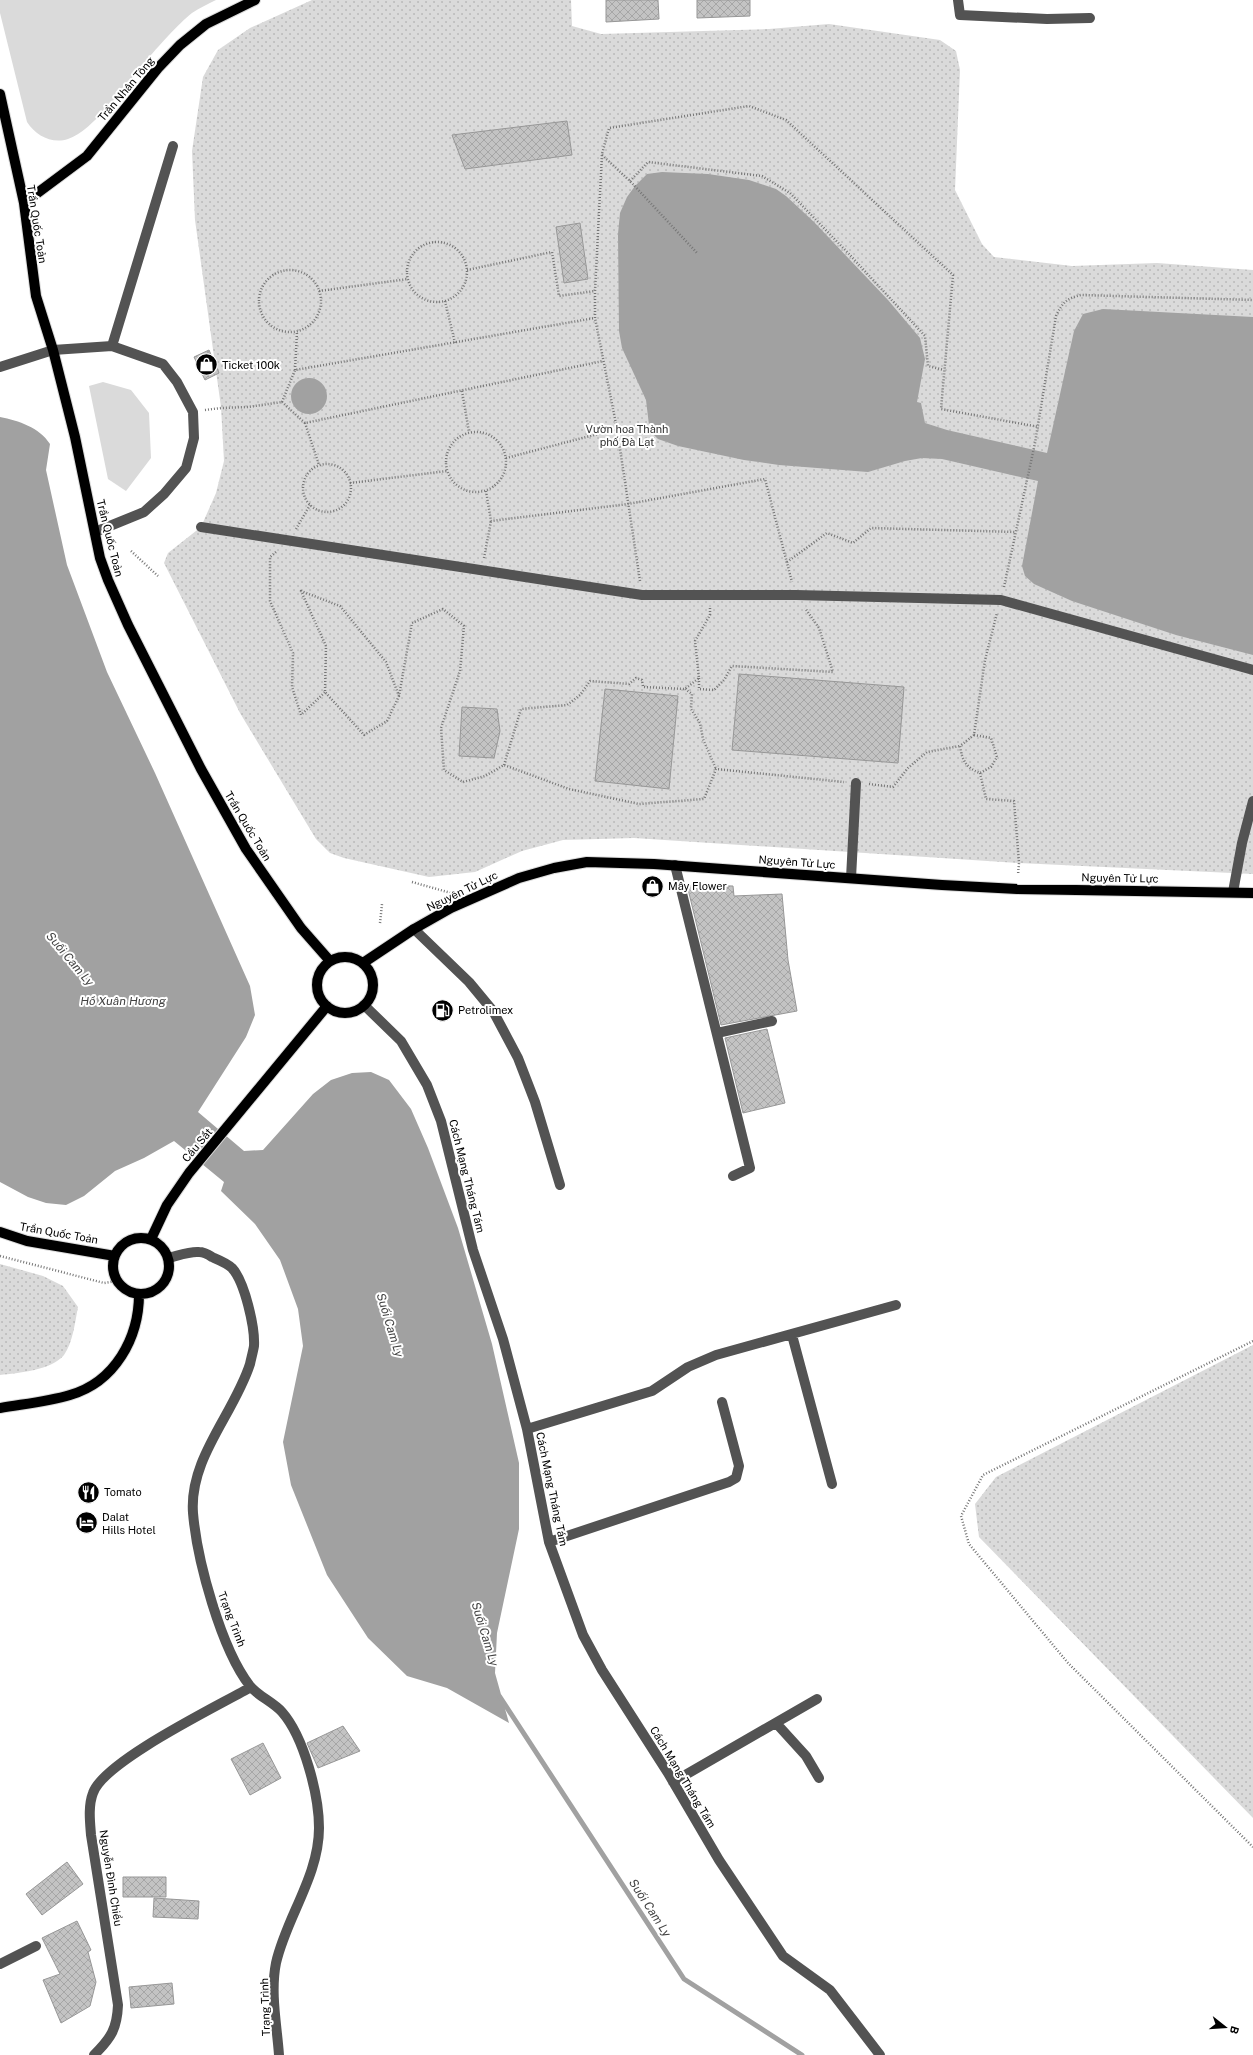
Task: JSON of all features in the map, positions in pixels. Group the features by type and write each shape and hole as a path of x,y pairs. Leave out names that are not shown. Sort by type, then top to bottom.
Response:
{"main road":[{"name":"Trần Nhân Tông","path":"24,203 87,156 158,68 180,45 206,24 255,0"},
{"name":"Trần Quốc Toản","path":"0,94 24,203 36,296 53,350 75,437 95,532 108,580 125,619 201,769 246,849 301,928 330,961"},
{"name":"Nguyên Tử Lực","path":"362,963 414,929 451,908 518,878 554,868 587,862 675,865 1017,889 1253,893"},
{"path":"346,957 362,963 368,969 373,984 372,992 364,1005 358,1010 343,1013 334,1011 321,1000 317,983 319,974 330,961 338,958 346,957"},
{"name":"Cầu Sắt","path":"151,1239 167,1205 189,1173 327,1006"},
{"name":"Trần Quốc Toản","path":"0,1232 27,1241 115,1256"},
{"path":"134,1238 151,1239 161,1247 168,1258 168,1273 160,1286 154,1291 139,1294 130,1292 117,1281 113,1264 115,1256 126,1242 134,1238"},
{"path":"0,1408 70,1395 84,1389 103,1376 119,1360 133,1336 139,1308 139,1294"}],"street":[{"path":"958,0 960,15 1046,19 1090,18"},
{"path":"112,346 173,146"},
{"path":"0,367 53,350 112,346 163,364 177,382 193,412 194,438 186,468 164,494 144,512 95,532"},
{"path":"201,527 642,595 796,595 1001,600 1253,670"},
{"path":"851,878 856,783"},
{"path":"1233,892 1242,843 1253,801"},
{"path":"675,865 750,1168 733,1176"},
{"path":"414,929 469,982 493,1011 518,1058 532,1094 560,1186"},
{"name":"Cách Mạng Tháng Tám","path":"364,1005 401,1042 427,1085 441,1121 473,1250 503,1339 527,1429 549,1542 584,1635 602,1670 673,1782 719,1860 783,1956 830,1990 880,2055"},
{"path":"717,1033 772,1021"},
{"name":"Trạng Trình","path":"168,1258 200,1252 232,1268 242,1283 254,1332 254,1348 249,1366 207,1451 199,1474 195,1490 193,1512 205,1581 228,1647 251,1687 279,1709 289,1720 304,1753 313,1783 319,1829 314,1859 287,1929 276,1964 274,1984 279,2055"},
{"path":"527,1429 652,1391 688,1367 716,1355 896,1305"},
{"path":"792,1335 832,1484"},
{"path":"549,1542 729,1482 736,1478 739,1466 722,1402"},
{"name":"Nguyễn Đình Chiểu","path":"94,2055 108,2041 114,2029 117,2022 118,2005 91,1835 90,1808 93,1793 107,1773 143,1747 251,1687"},
{"path":"673,1782 817,1699"},
{"path":"776,1723 806,1756 819,1778"},
{"path":"0,1964 36,1946"}],"path":[{"path":"642,595 617,429 595,318 602,154 609,128 749,106 786,120 953,275 941,409 1038,427"},
{"path":"602,154 630,181 698,254"},
{"path":"630,181 648,162 762,176 790,193 850,254 925,336 928,366 944,370"},
{"path":"431,242 441,242 451,245 459,251 465,259 467,270 466,280 462,289 455,297 445,301 426,301 418,296 411,288 408,279 408,265 414,252 431,242"},
{"path":"467,270 552,252 559,296 595,291"},
{"path":"287,270 297,271 307,275 320,291 320,312 314,321 306,328 297,332 286,333 277,330 268,324 262,316 259,306 259,296 262,287 268,279 277,273 287,270"},
{"path":"320,291 408,279"},
{"path":"716,769 893,787 908,768 927,752 960,746 974,735 985,660 1001,600 1036,443 1056,316 1061,305 1069,298 1080,294 1253,300"},
{"path":"445,301 455,343"},
{"path":"295,370 595,318"},
{"path":"282,402 295,370 297,332"},
{"path":"305,424 603,361"},
{"path":"462,391 469,432"},
{"path":"193,412 282,402"},
{"path":"282,402 305,424 319,465"},
{"path":"506,458 617,429"},
{"path":"469,432 488,434 497,440 506,458 502,478 495,485 486,490 476,492 467,491 451,480 447,471 446,461 452,443 460,436 469,432"},
{"path":"331,464 342,469 350,483 348,498 338,509 323,512 310,505 305,498 303,483 312,469 319,465 331,464"},
{"path":"350,483 447,471"},
{"path":"491,522 628,504 765,479 796,595 819,628 833,672 732,666 724,680 714,690 699,689 695,641 710,615 709,596"},
{"path":"481,570 491,522 486,490"},
{"path":"310,505 289,541 270,556 270,601 293,653 292,687 301,715 325,692"},
{"path":"787,562 827,533 853,543 871,528 1015,532"},
{"path":"130,551 158,576"},
{"path":"399,696 386,662 340,606 301,591 326,646 325,692 364,735 387,721 399,696 412,623 443,609 464,626 460,671 441,728 444,770 463,782 485,776 504,765 521,709 567,706 580,695 590,681 629,684 636,678 642,680 643,687 686,689 692,694 691,709 700,723 703,738 716,769 704,799 639,804 568,789 504,765"},
{"path":"686,689 699,678"},
{"path":"960,746 962,758 969,769 980,772 991,767 997,757 991,738 974,735"},
{"path":"980,772 986,799 1014,802 1019,863 1017,889"},
{"path":"412,882 454,894"},
{"path":"380,923 382,904"},
{"path":"0,1256 104,1283 117,1281"},
{"path":"1253,1341 983,1475 961,1516 969,1544 1068,1663 1253,1847"}],"green space":[{"path":"0,0 216,0 187,17 150,56 110,105 88,126 78,134 68,139 50,140 40,135 27,122 0,13"},
{"name":"Vườn hoa Thành phố Đà Lạt","path":"312,0 571,0 572,26 601,34 769,29 829,24 940,40 956,51 960,70 955,190 982,244 994,257 1072,266 1157,263 1253,270 1253,874 1019,863 634,838 563,840 522,851 475,872 429,877 344,858 330,853 316,839 240,713 164,563 168,553 201,527 216,493 224,461 221,407 195,220 192,151 203,77 218,50 250,28"},
{"path":"103,382 131,390 149,413 151,458 126,491 108,479 89,386"},
{"path":"0,1264 43,1276 63,1286 78,1307 70,1344 64,1355 59,1360 34,1370 0,1375"},
{"path":"1253,1345 1253,1818 979,1537 975,1504 996,1477"}],"water":[{"path":"662,172 708,174 749,180 776,189 786,196 814,222 888,300 920,338 925,359 917,402 921,403 925,423 947,430 1047,453 1074,331 1083,314 1103,309 1253,317 1253,655 1176,635 1072,601 1034,584 1025,576 1022,566 1038,481 942,459 922,458 905,461 868,472 779,465 744,460 678,446 658,439 653,434 649,425 646,400 622,348 619,331 618,234 620,213 627,197 647,174"},
{"path":"309,378 322,383 327,396 322,409 309,414 296,409 291,396 296,383"},
{"name":"Hồ Xuân Hương","path":"0,417 21,423 34,429 50,444 46,470 67,565 107,672 155,773 250,986 255,1015 246,1037 198,1112 244,1151 263,1150 313,1094 331,1080 352,1073 371,1072 389,1080 411,1109 428,1148 458,1228 492,1344 519,1463 519,1529 497,1633 495,1673 509,1723 447,1688 407,1676 368,1638 327,1575 291,1485 283,1442 303,1346 298,1309 280,1260 255,1224 221,1191 224,1182 174,1141 144,1158 115,1171 84,1196 66,1205 46,1203 28,1197 0,1182"}],"building":[{"path":"606,0 658,0 659,19 606,22"},
{"path":"697,0 750,0 750,16 697,18"},
{"path":"567,121 572,155 465,169 452,135"},
{"path":"580,223 588,279 564,283 556,227"},
{"name":"Ticket 100k","path":"209,350 219,373 205,380 194,357"},
{"path":"739,674 904,687 898,763 732,750"},
{"path":"605,689 678,696 669,789 595,781"},
{"path":"462,707 497,709 500,731 494,758 459,756"},
{"path":"687,885 733,886 734,896 782,894 788,960 797,1011 721,1025"},
{"path":"767,1029 785,1103 743,1113 725,1038"},
{"path":"343,1726 360,1751 318,1768 307,1743"},
{"path":"263,1743 281,1778 250,1795 231,1759"},
{"path":"67,1862 83,1884 42,1915 26,1894"},
{"path":"123,1877 166,1877 166,1897 123,1897"},
{"path":"154,1898 199,1901 198,1919 153,1917"},
{"path":"77,1921 91,1950 88,1952 96,1982 90,2006 61,2023 43,1980 60,1974 42,1938"},
{"path":"172,1983 174,2004 131,2008 129,1987"}],"waterway":[{"name":"Suối Cam Ly","path":"500,1697 684,1979 802,2055"}],"place":[{"name":"Ticket 100k","path":"207,365"},
{"name":"Mây Flower","path":"653,886"},
{"name":"Petrolimex","path":"442,1010"},
{"name":"Tomato","path":"89,1492"},
{"name":"Dalat Hills Hotel","path":"87,1523"}]}
